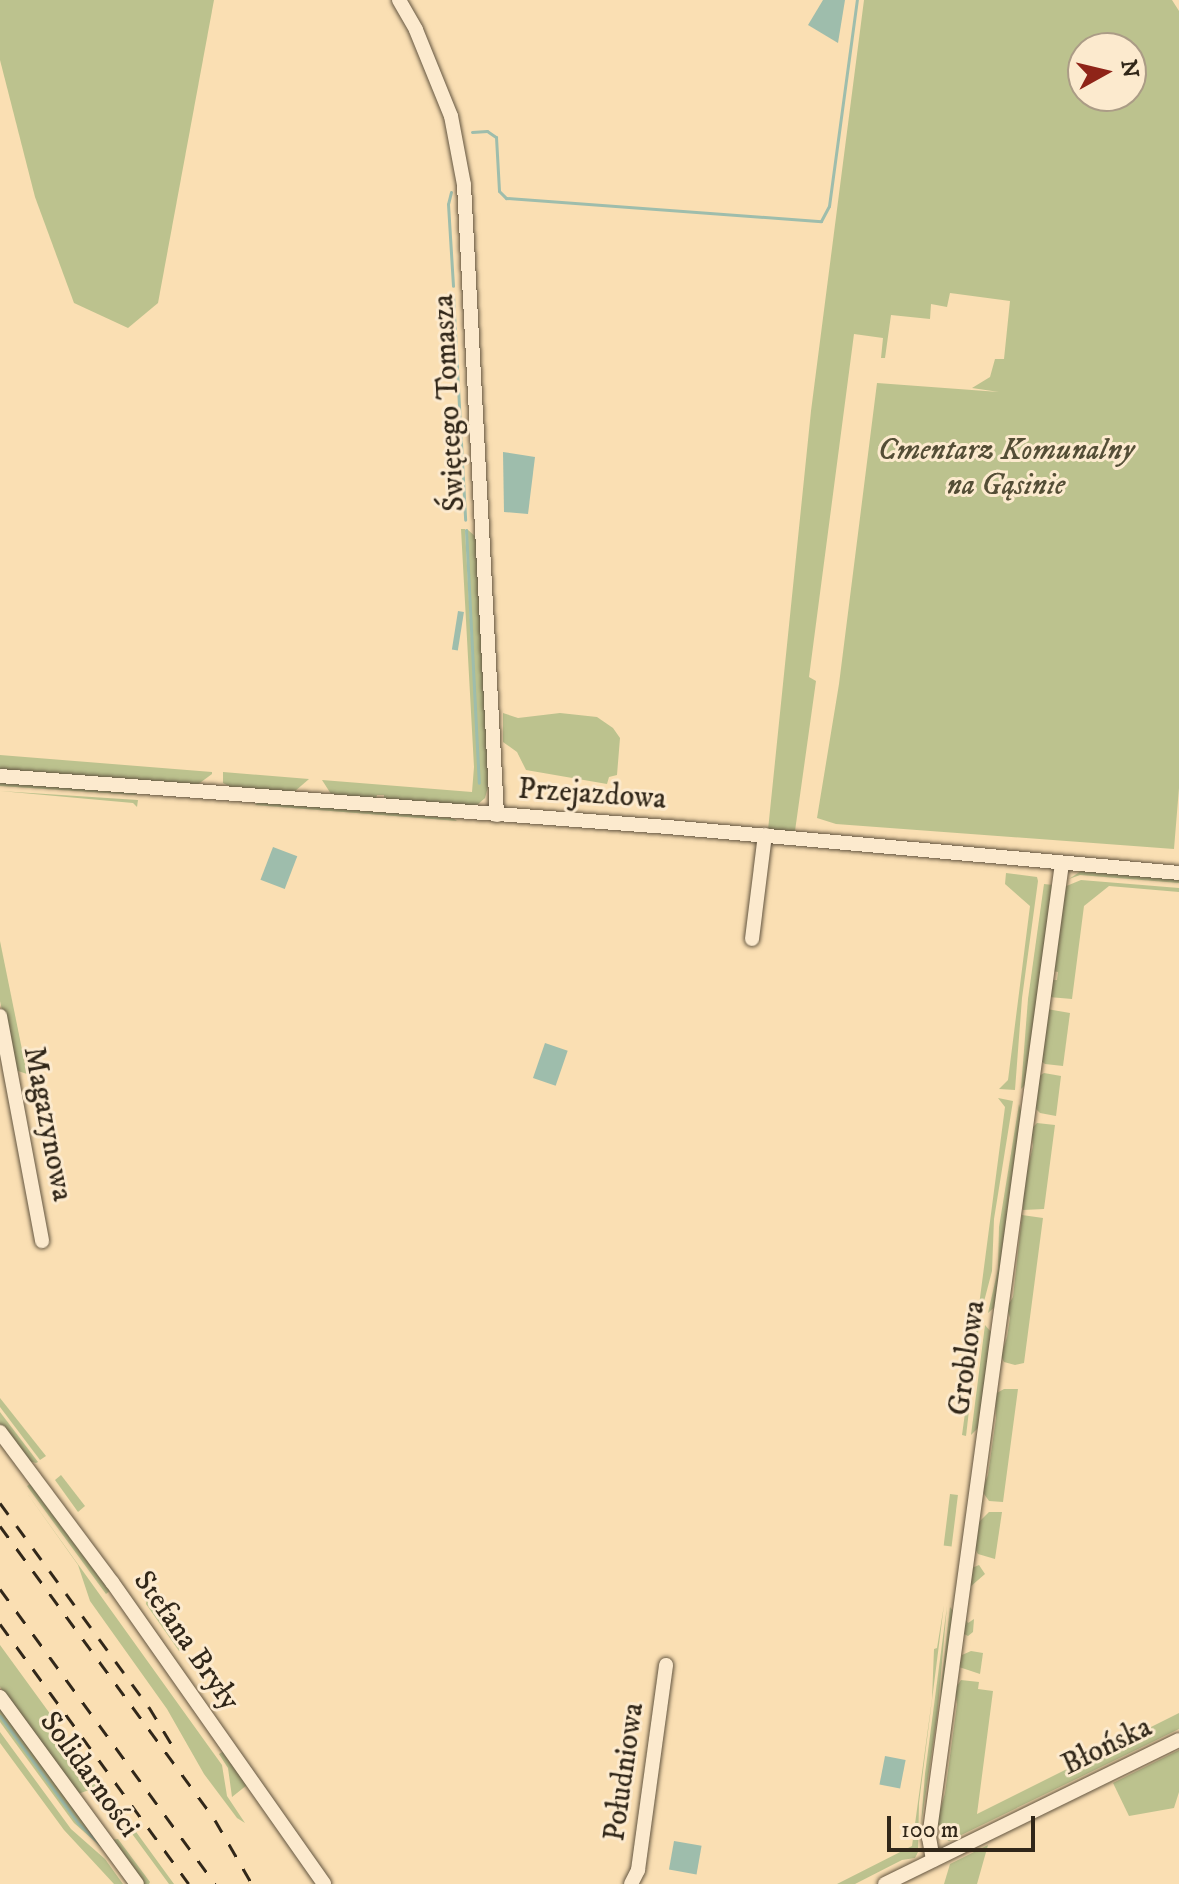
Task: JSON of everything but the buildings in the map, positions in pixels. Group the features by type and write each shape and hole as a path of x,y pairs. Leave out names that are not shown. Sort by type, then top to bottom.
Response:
{"street":[{"name":"Świętego Tomasza","path":"399,0 416,30 451,116 464,185 497,815"},
{"name":"Przejazdowa","path":"0,776 765,835 1179,873"},
{"path":"752,939 765,835"},
{"name":"Groblowa","path":"933,1860 929,1838 1062,863"},
{"name":"Magazynowa","path":"0,1016 42,1241"},
{"name":"Stefana Bryły","path":"0,1432 119,1592 324,1884"},
{"name":"Południowa","path":"631,1884 638,1870 666,1665"},
{"name":"Solidarności","path":"0,1697 137,1884"},
{"name":"Błońska","path":"885,1884 1179,1740"}],"green space":[{"path":"0,0 214,0 158,303 128,328 74,303 35,197 0,60"},
{"name":"Cmentarz Komunalny na Gąsinie","path":"864,0 1172,0 1179,11 1179,788 1174,849 836,824 817,818 839,684 877,383 999,392 972,388 990,377 995,359 1004,359 1010,301 950,293 947,307 931,304 930,319 891,315 885,358 881,358 883,338 854,334 809,677 816,681 795,831 768,830 811,411"},
{"path":"461,529 465,529 479,783 467,529 477,538 489,783 485,798 476,806 384,800 384,795 377,795 376,799 331,794 322,780 472,792 474,767"},
{"path":"503,713 518,718 560,713 597,717 613,728 620,738 617,775 609,777 607,784 526,770 517,752 503,742"},
{"path":"0,755 212,774 197,785 0,770"},
{"path":"223,772 309,779 294,792 235,789 223,783"},
{"path":"0,781 135,793 136,795 0,786"},
{"path":"0,791 138,800 137,807 133,803"},
{"path":"260,801 453,818 457,821 255,805"},
{"path":"1081,871 1179,878 1179,883 1080,875 1069,879"},
{"path":"1006,873 1037,877 1038,881 1022,998 1015,1090 999,1089 1008,1080 1030,906 1005,884"},
{"path":"1081,880 1179,888 1179,892 1109,886 1084,906 1072,999 1049,997 1051,980 1057,980 1058,972 1052,971 1064,887"},
{"path":"1044,884 1053,885 1025,1085 1021,1089 1028,999"},
{"path":"0,941 27,1074 15,1070 0,1001"},
{"path":"1047,1009 1070,1013 1063,1066 1045,1064 1040,1060"},
{"path":"1044,1073 1061,1076 1056,1116 1040,1113 1035,1108 1039,1076"},
{"path":"998,1098 1013,1101 994,1219 992,1271 981,1313 978,1313 1005,1107"},
{"path":"1019,1104 1022,1114 996,1306 988,1313 998,1269 999,1227"},
{"path":"1037,1123 1055,1125 1044,1209 1023,1210 1022,1192 1033,1146 1031,1129"},
{"path":"1022,1215 1043,1218 1024,1363 1015,1365 1004,1362 1001,1356 1010,1318 1007,1307 1013,1297"},
{"path":"979,1325 966,1436 962,1435"},
{"path":"985,1325 991,1332 980,1426 971,1435"},
{"path":"1004,1389 1018,1389 1003,1502 989,1501 982,1491 988,1475 996,1418 995,1394"},
{"path":"0,1398 46,1456 40,1460 0,1407"},
{"path":"0,1412 38,1462 28,1461 0,1424"},
{"path":"61,1475 85,1506 78,1512 55,1480"},
{"path":"27,1486 36,1487 111,1590 106,1594"},
{"path":"24,1489 222,1765 227,1796 245,1823 237,1818 204,1774 167,1709 90,1601 78,1565"},
{"path":"950,1494 958,1495 952,1547 944,1546"},
{"path":"989,1512 1002,1512 995,1559 978,1554 974,1547 977,1524"},
{"path":"979,1565 985,1574 970,1587 966,1620 968,1623 974,1619 973,1632 968,1636 964,1634 972,1568"},
{"path":"147,1596 157,1610 166,1604 190,1645 179,1651 146,1604"},
{"path":"944,1605 919,1803 918,1852 915,1858 902,1860 855,1884 837,1884 912,1846 932,1699 934,1649 937,1648"},
{"path":"947,1606 937,1718 921,1825 925,1774"},
{"path":"950,1607 953,1611 940,1719 941,1687"},
{"path":"0,1645 174,1884 169,1884 116,1812 98,1794 89,1790 78,1794 0,1687"},
{"path":"971,1651 983,1653 980,1674 959,1667 962,1655"},
{"path":"961,1680 979,1682 978,1689 993,1691 977,1814 1179,1713 1179,1729 949,1841 942,1837 941,1825 936,1825 945,1793 957,1704 955,1689"},
{"path":"0,1705 110,1855 74,1823 0,1722"},
{"path":"0,1732 71,1829 105,1859 123,1884 114,1884 64,1830 0,1743"},
{"path":"1179,1750 1179,1792 1174,1808 1129,1816 1113,1783"},
{"path":"224,1751 247,1785 232,1797 228,1768 219,1754"},
{"path":"118,1839 149,1884 144,1884 111,1840"},
{"path":"988,1845 977,1884 944,1884 950,1864"}],"shaded area":[{"path":"823,0 845,0 838,43 808,25"},
{"path":"503,452 535,457 528,514 504,512"},
{"path":"458,611 464,612 458,650 452,650"},
{"path":"273,847 297,856 285,889 260,880"},
{"path":"545,1043 568,1051 556,1086 533,1078"},
{"path":"885,1756 906,1760 900,1788 879,1784"},
{"path":"674,1841 702,1846 697,1874 669,1870"}],"waterway":[{"path":"472,132 487,131 496,137 499,191 506,198 821,221 829,206 857,0"},
{"path":"451,192 448,204 453,286"},
{"path":"453,295 465,520"},
{"path":"466,530 479,783"},
{"path":"0,1716 78,1823 100,1844"}],"railway":[{"path":"0,1503 149,1707 175,1750"},
{"path":"0,1526 215,1820 252,1884"},
{"path":"0,1589 215,1884"},
{"path":"0,1624 189,1884"}]}
